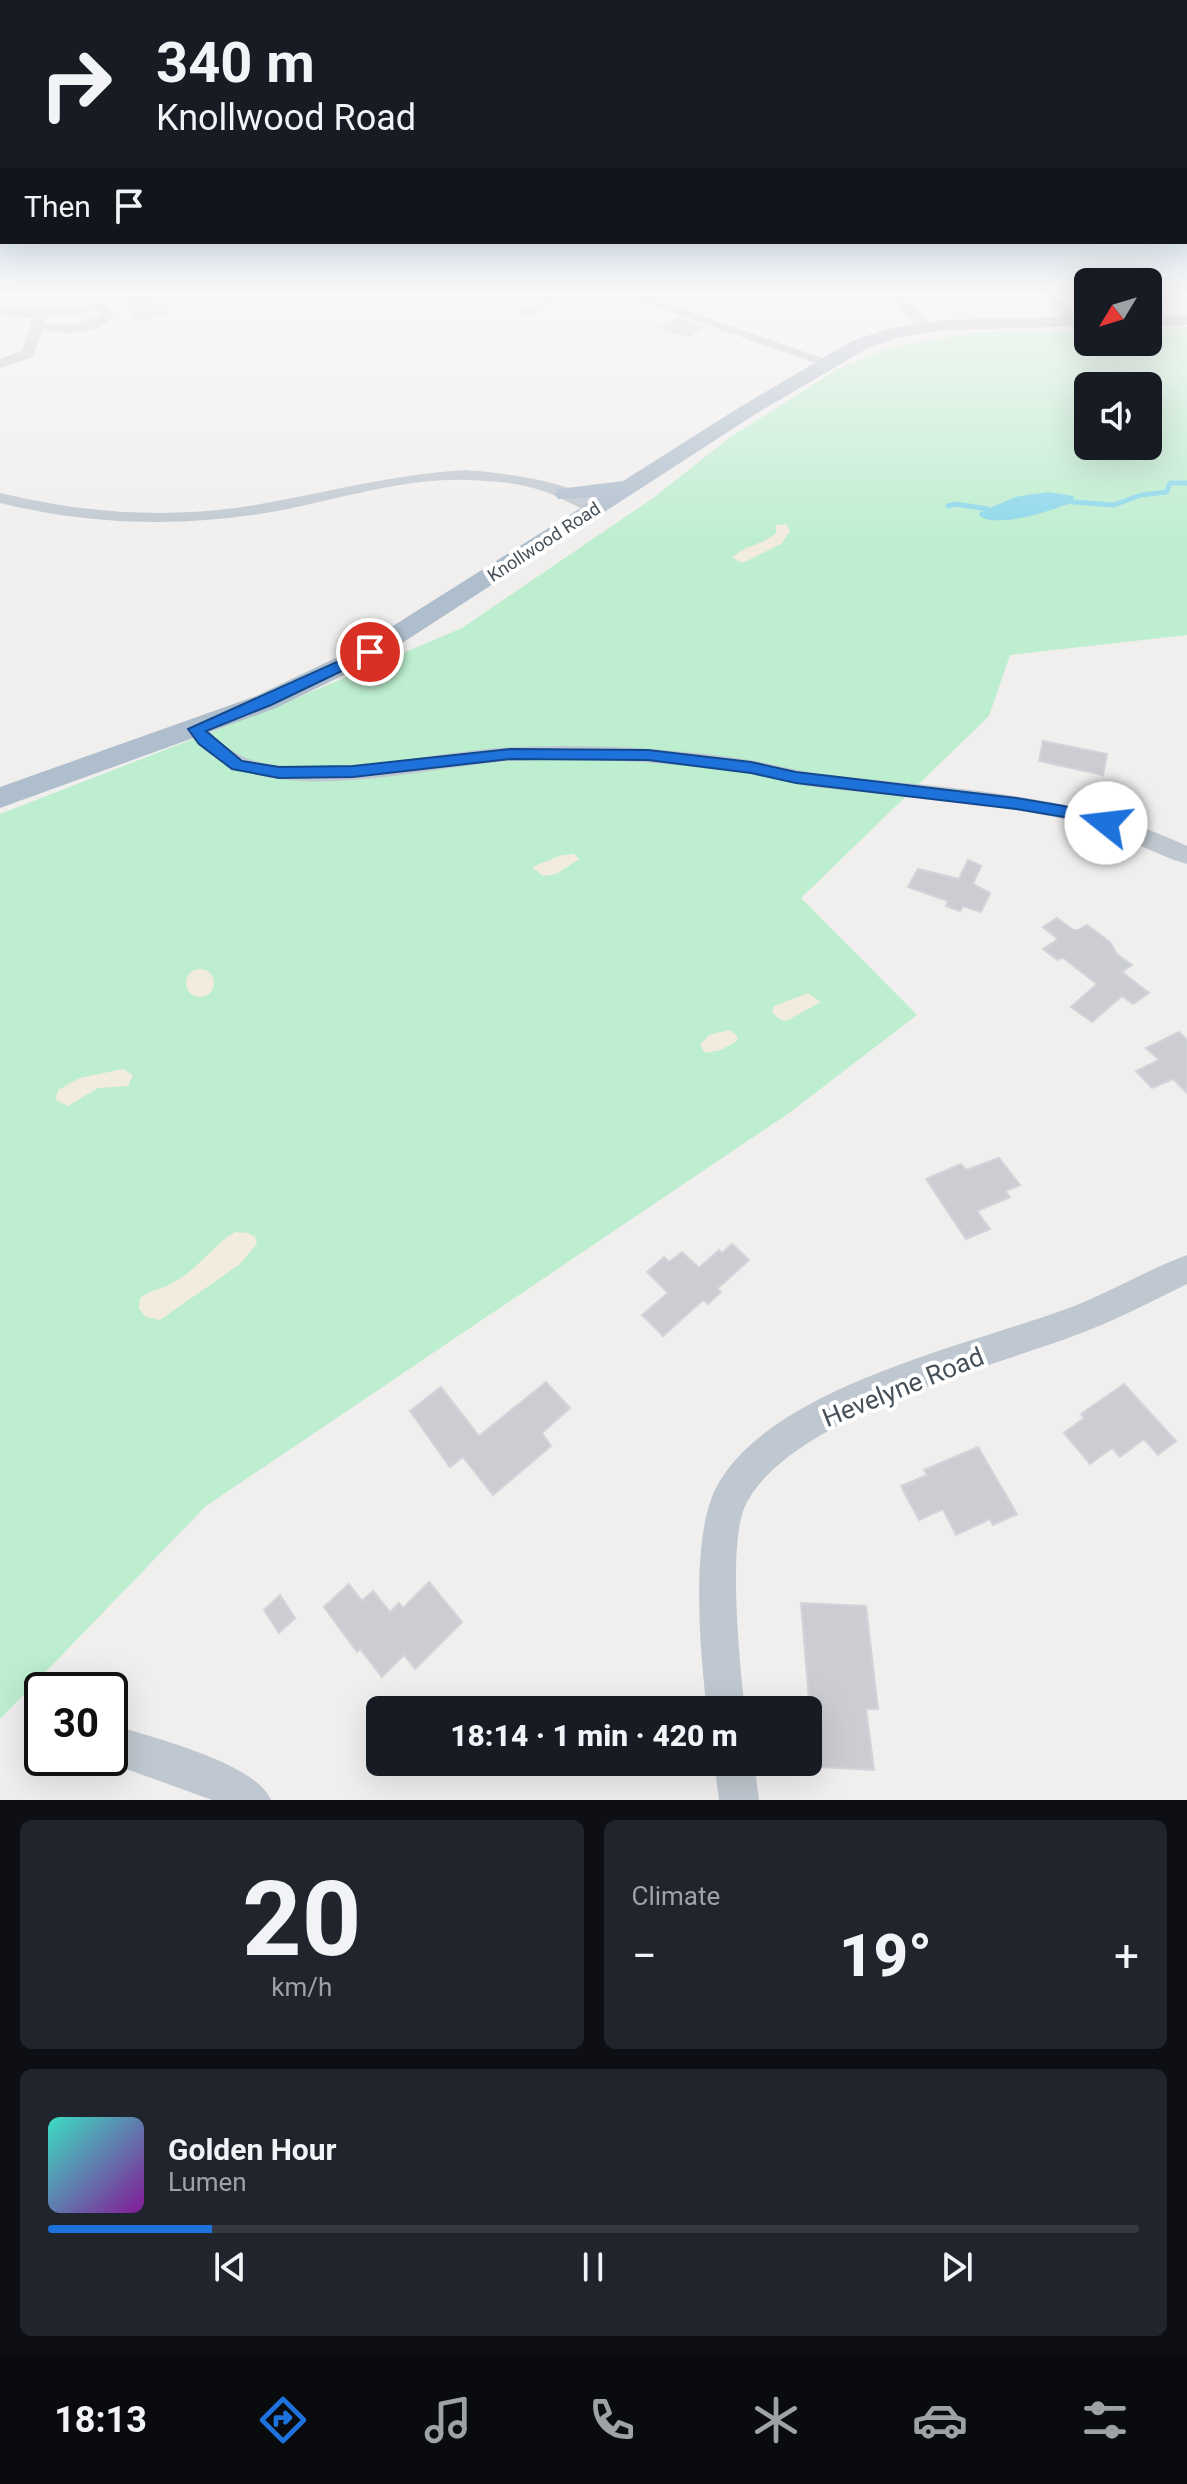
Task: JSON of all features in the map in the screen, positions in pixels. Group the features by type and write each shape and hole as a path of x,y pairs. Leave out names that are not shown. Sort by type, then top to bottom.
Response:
{"main road":[{"name":"Knollwood Road","path":"0,798 266,702 370,652 802,377"},
{"path":"566,494 632,485"}],"street":[{"path":"0,498 80,514 165,518 246,511 396,479 438,475 508,478 566,494 596,508"},
{"path":"196,729 215,749 237,765 279,772 353,772 429,761 568,753 648,755 751,767 796,778 1064,811 1155,840 1187,856"},
{"name":"Hevelyne Road","path":"724,1696 721,1677 721,1539 730,1498 748,1470 784,1439 859,1398 1079,1319 1187,1269"},
{"path":"128,1750 213,1778 251,1800"},
{"path":"736,1776 739,1800"}],"green space":[{"path":"825,377 1074,377 1074,460 1162,460 1162,377 1187,377 1187,635 1010,655 989,716 801,898 917,1015 789,1113 206,1506 45,1672 24,1672 24,1694 0,1719 0,814 283,704 462,628 653,498 729,438"}],"sand":[{"path":"786,524 790,531 781,544 743,563 732,558 771,537 776,533 776,525"},
{"path":"574,854 579,859 556,874 543,876 532,867 562,855"},
{"path":"200,969 210,973 214,983 210,993 200,997 190,993 186,983 190,973"},
{"path":"808,993 821,1002 786,1021 772,1013 774,1006"},
{"path":"729,1030 737,1035 737,1041 721,1050 705,1053 700,1045 709,1035"},
{"path":"123,1069 133,1075 128,1086 98,1088 68,1106 55,1100 58,1090 80,1078"},
{"path":"235,1232 248,1233 255,1237 257,1244 240,1264 160,1320 146,1317 139,1309 140,1298 181,1278"}],"water":[{"path":"1048,492 1074,496 1073,502 1012,519 988,519 979,513 1015,497"}],"building":[{"path":"1043,741 1107,754 1103,775 1039,761"},
{"path":"968,860 981,866 973,884 990,893 981,912 963,906 960,911 946,906 948,901 908,887 918,869 959,879"},
{"path":"1057,918 1073,930 1087,925 1110,942 1117,954 1132,965 1122,972 1149,993 1133,1004 1122,996 1092,1022 1071,1007 1097,984 1062,957 1058,960 1043,949 1058,939 1043,927"},
{"path":"1179,1032 1187,1040 1187,1093 1173,1079 1152,1088 1136,1071 1159,1060 1146,1048"},
{"path":"999,1158 1020,1185 1005,1191 1010,1197 977,1211 990,1229 966,1239 926,1179 961,1164 966,1170"},
{"path":"732,1244 749,1260 717,1289 721,1292 708,1304 703,1300 663,1336 642,1315 668,1293 647,1272 664,1257 669,1262 682,1252 699,1268 719,1250 722,1253"},
{"path":"546,1382 570,1408 542,1433 551,1446 493,1495 463,1457 450,1467 410,1411 441,1387 479,1436"},
{"path":"1124,1384 1176,1441 1158,1455 1144,1439 1120,1457 1112,1448 1090,1464 1064,1433 1084,1418 1081,1414"},
{"path":"978,1447 1017,1514 993,1525 990,1519 956,1535 943,1509 919,1520 901,1486 927,1475 924,1470"},
{"path":"429,1582 462,1622 415,1669 404,1655 382,1677 360,1649 357,1652 324,1607 349,1584 362,1601 373,1591 390,1612 399,1603 403,1608"},
{"path":"280,1595 295,1618 279,1633 264,1610"},
{"path":"801,1603 866,1606 878,1709 866,1709 874,1770 822,1767 822,1696 809,1696"}],"waterway":[{"path":"1073,502 1114,505 1141,495 1167,492 1170,483 1187,483"},
{"path":"948,506 956,504 988,509"}],"route":[{"path":"370,652 266,702 196,729 226,759 237,765 279,772 353,772 510,754 648,755 751,767 796,778 1016,803 1064,811 1106,823"}]}
